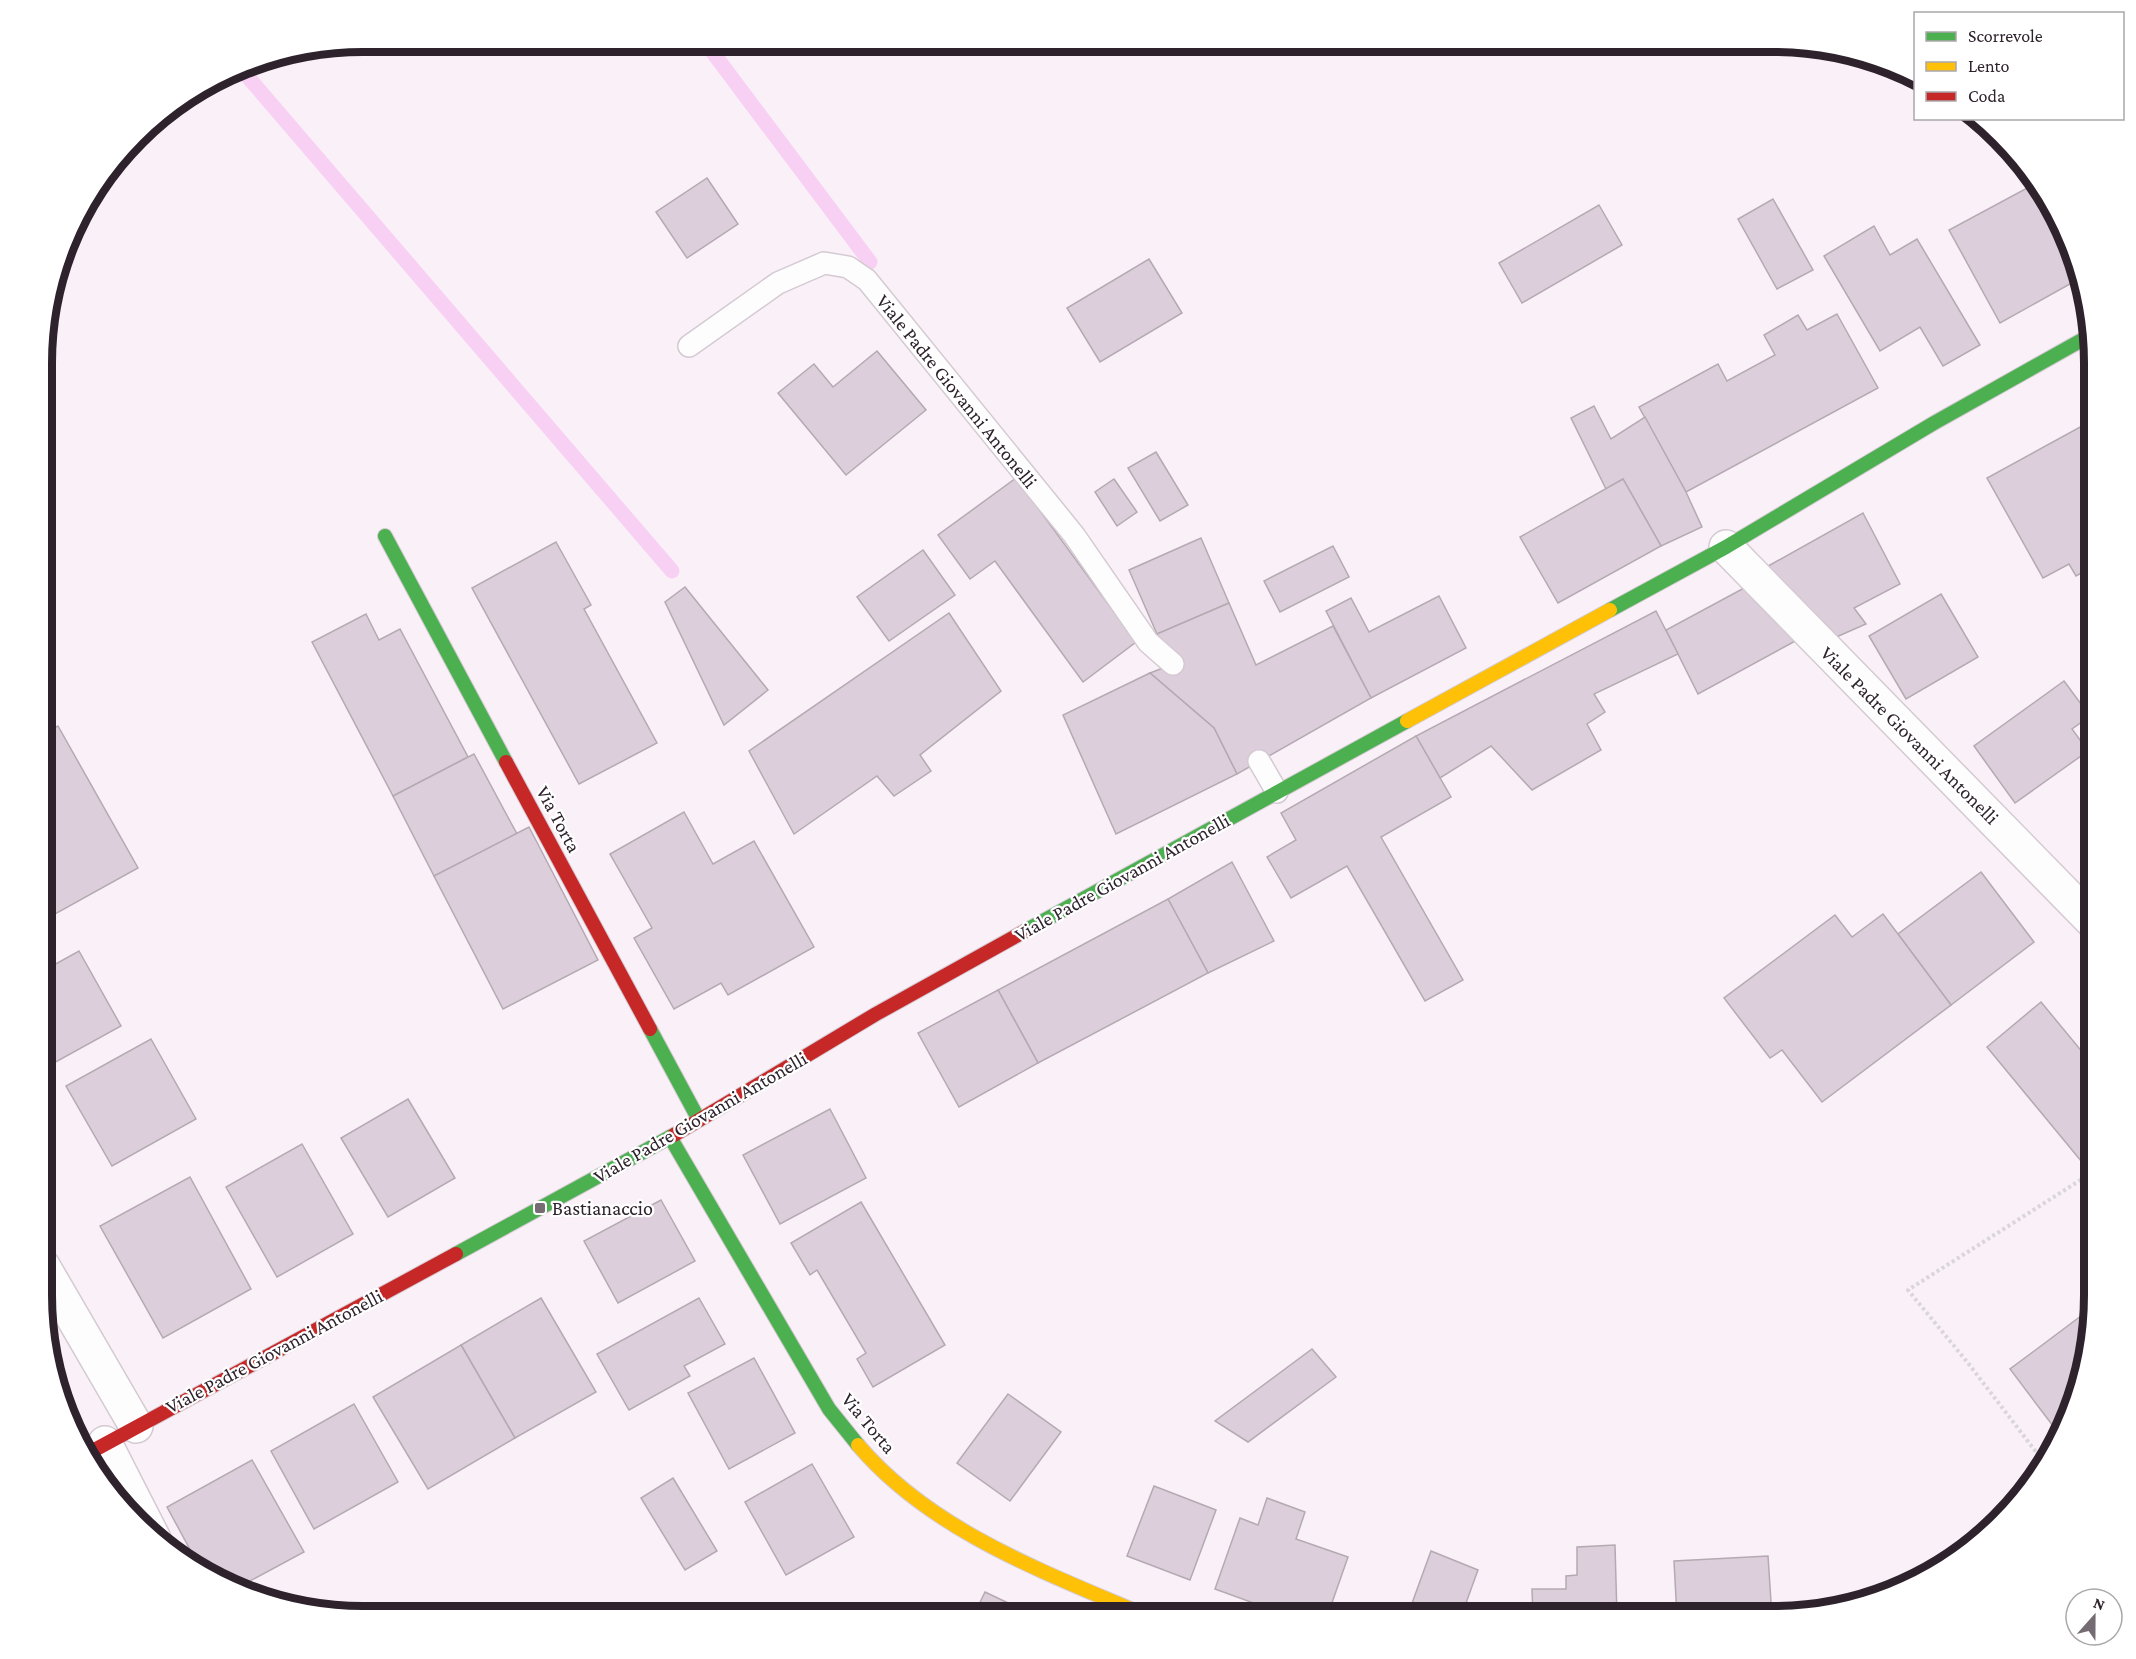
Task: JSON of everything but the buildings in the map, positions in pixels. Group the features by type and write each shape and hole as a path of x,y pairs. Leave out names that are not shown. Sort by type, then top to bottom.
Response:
{"main road":[{"name":"Viale Padre Giovanni Antonelli","path":"96,1448 670,1137 876,1014 1726,547 1934,423 2083,340"},
{"name":"Via Torta","path":"385,536 699,1120"},
{"name":"Via Torta","path":"670,1137 829,1409 858,1445 894,1482 934,1511 986,1542 1125,1606"}],"street":[{"name":"Viale Padre Giovanni Antonelli","path":"1726,547 2084,913"},
{"path":"52,1281 136,1426"},
{"path":"96,1448 129,1500"}],"lane":[{"name":"Viale Padre Giovanni Antonelli","path":"689,346 778,282 824,262 848,267 867,280 1074,535 1149,642 1173,664"},
{"path":"1259,761 1277,792"}],"path":[{"path":"2039,1456 1968,1363 1908,1290 2084,1178"}],"waterway":[{"path":"712,52 870,262"},
{"path":"246,75 672,571"}],"traffic: fast":[{"path":"1610,610 1726,547 1934,423 2083,340"},
{"path":"385,536 506,762"},
{"path":"1025,931 1407,721"},
{"path":"650,1029 699,1120"},
{"path":"456,1254 674,1135"},
{"path":"670,1137 829,1409 858,1445"}],"traffic: slow":[{"path":"1407,721 1610,610"},
{"path":"858,1445 888,1476 920,1502 956,1526 1032,1566 1123,1606"}],"traffic: jam":[{"path":"506,762 650,1029"},
{"path":"674,1135 876,1014 1025,931"},
{"path":"94,1450 456,1254"}],"place":[{"name":"Bastianaccio","path":"540,1208"}]}
